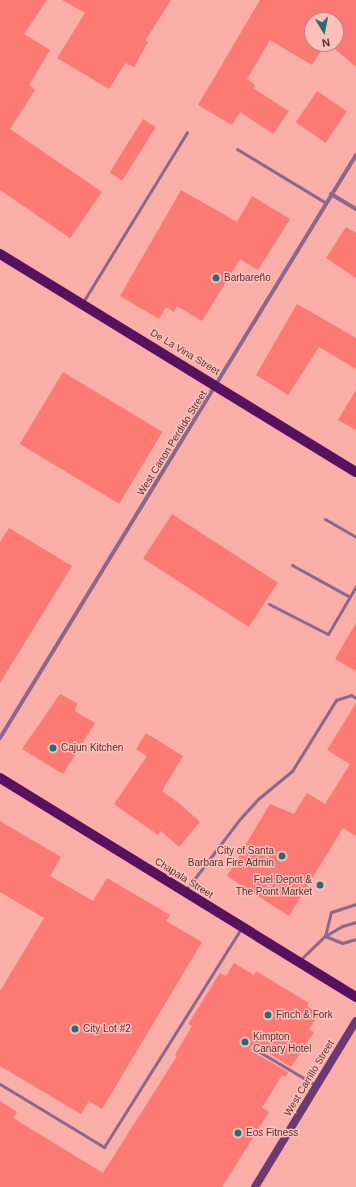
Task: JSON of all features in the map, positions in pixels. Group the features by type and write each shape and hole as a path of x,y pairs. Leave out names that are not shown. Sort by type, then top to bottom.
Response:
{"main road":[{"name":"De La Vina Street","path":"0,254 356,472"},
{"name":"Chapala Street","path":"0,778 356,997"},
{"name":"West Carrillo Street","path":"255,1187 356,1021"}],"street":[{"name":"West Canon Perdido Street","path":"0,738 217,386 356,154"},
{"path":"331,194 356,209"}],"lane":[{"path":"82,304 187,132"},
{"path":"237,150 326,203"},
{"path":"325,519 356,537"},
{"path":"292,565 350,597"},
{"path":"269,604 328,634 356,586"},
{"path":"184,892 239,820 258,799 292,771 336,700 351,695 356,698"},
{"path":"325,936 331,912 356,904"},
{"path":"299,961 325,936 342,926 356,922"},
{"path":"0,1084 104,1147 242,928"},
{"path":"325,936 342,943 356,939"},
{"path":"253,1048 316,1086"}],"building":[{"path":"0,0 47,0 24,34 50,50 29,85 35,90 10,129 102,192 70,238 0,190"},
{"path":"62,0 171,0 145,41 148,42 134,67 125,63 109,89 57,58 85,13"},
{"path":"260,0 356,0 356,67 338,52 344,52 344,12 304,12 304,52 320,52 312,65 270,40 247,79 255,85 253,88 289,111 273,134 240,112 232,125 198,105"},
{"path":"317,91 347,111 326,143 296,123"},
{"path":"143,119 156,127 122,180 110,172"},
{"path":"181,190 237,222 252,196 290,219 258,270 240,259 202,321 177,306 174,312 166,307 159,319 120,296"},
{"path":"346,227 356,233 356,278 326,258"},
{"path":"297,304 356,338 356,369 319,347 288,395 256,375"},
{"path":"63,372 162,432 119,504 20,444"},
{"path":"356,390 356,430 338,420"},
{"path":"172,514 278,583 249,627 143,558"},
{"path":"9,528 72,566 0,683 0,542"},
{"path":"356,623 356,671 335,659"},
{"path":"60,694 77,703 75,711 95,723 63,774 22,749"},
{"name":"City of Santa Barbara Fire Admin","path":"356,703 356,836 343,828 289,916 227,876 270,804 294,814 307,793 325,804 350,764 327,750"},
{"path":"146,733 183,756 162,791 180,804 200,822 179,847 161,831 158,835 114,804 147,756 136,749"},
{"name":"City Lot #2","path":"0,821 61,857 50,876 93,901 107,878 170,915 166,921 202,942 102,1109 89,1101 81,1114 0,1066 0,991 44,918 0,892"},
{"path":"234,963 254,975 256,971 309,1003 307,1006 319,1014 309,1029 314,1032 291,1067 255,1045 250,1047 251,1051 288,1072 286,1077 282,1075 262,1108 269,1112 222,1187 0,1187 0,1101 17,1112 13,1118 103,1173 177,1056 175,1055 192,1026 188,1024 220,973 226,976"}],"place":[{"name":"Barbareño","path":"216,278"},
{"name":"Cajun Kitchen","path":"53,748"},
{"name":"City of Santa Barbara Fire Admin","path":"282,856"},
{"name":"Fuel Depot & The Point Market","path":"320,885"},
{"name":"Finch & Fork","path":"268,1015"},
{"name":"City Lot #2","path":"75,1029"},
{"name":"Kimpton Canary Hotel","path":"245,1042"},
{"name":"Eos Fitness","path":"238,1133"}]}
